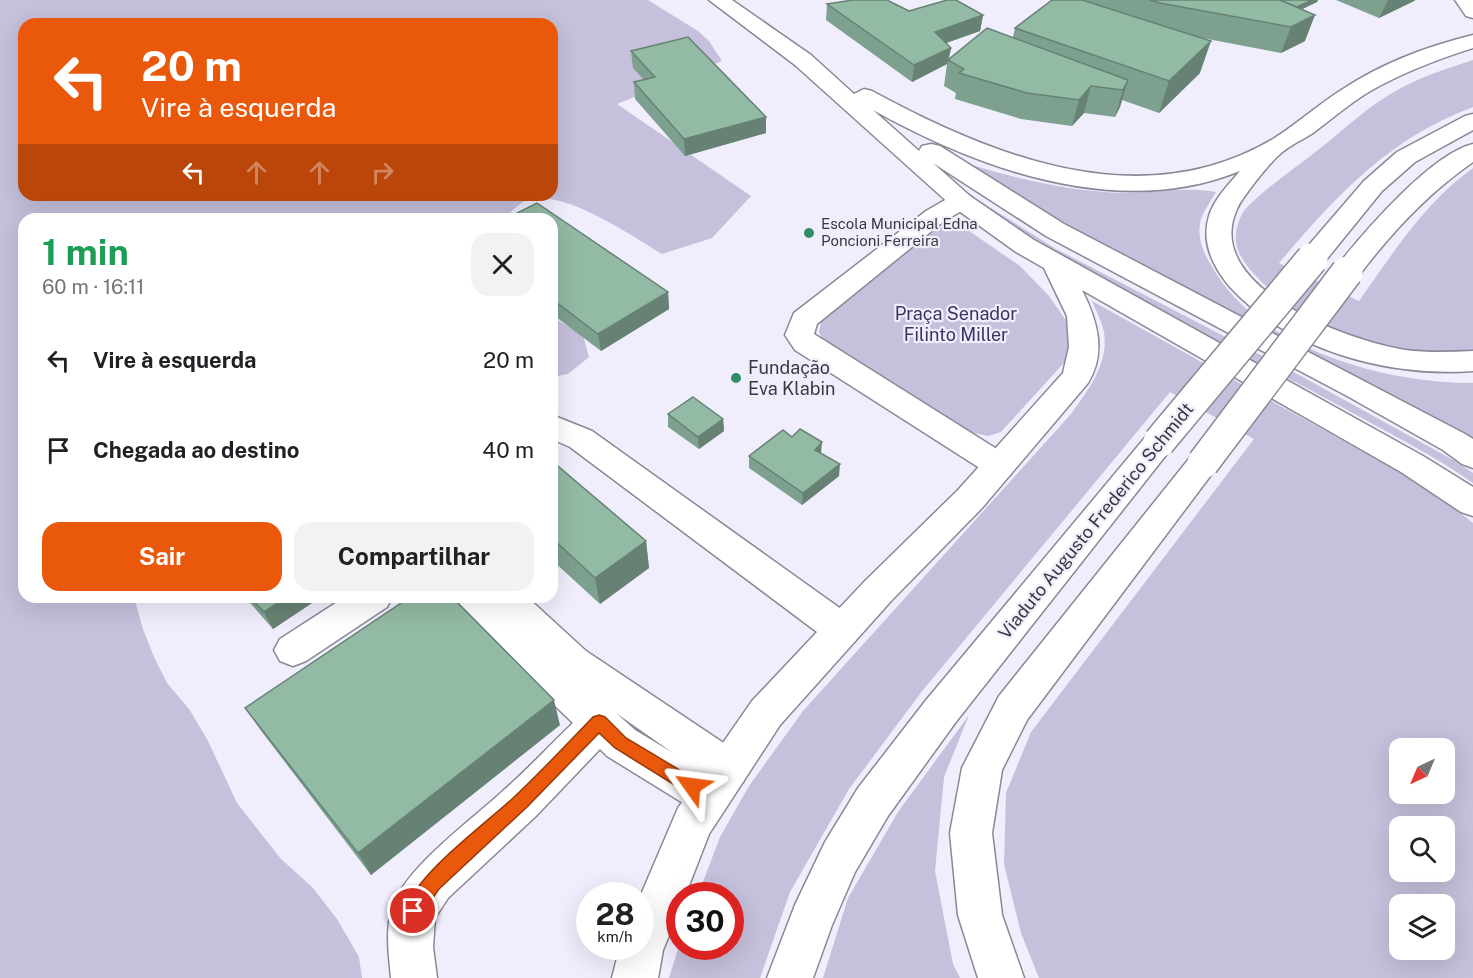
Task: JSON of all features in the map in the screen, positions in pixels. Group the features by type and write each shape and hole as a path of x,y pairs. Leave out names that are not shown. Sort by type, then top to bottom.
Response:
{"main road":[{"path":"719,0 813,69 983,187 1055,230 1360,390 1454,442 1473,456"},
{"path":"813,69 904,119 966,148 1057,176 1106,183 1147,184 1208,174 1271,150 1364,85 1426,57 1473,41"},
{"path":"813,69 961,201 1057,266 1412,464 1473,503"},
{"name":"Viaduto Augusto Frederico Schmidt","path":"790,978 811,921 840,857 873,802 942,711 1159,442 1373,186 1406,157 1473,121"},
{"path":"1271,150 1222,213 1219,241 1229,268 1260,302 1287,321 1345,346 1391,358 1430,363 1473,361"},
{"path":"1001,978 980,915 971,833 982,768 1013,708 1203,463 1375,235 1410,198 1473,152"},
{"path":"961,201 935,216 804,320 799,335 806,343 1000,466"},
{"path":"635,978 641,950 693,822 766,713 842,630 1000,466 1077,376 1084,347 1081,316 1057,266"},
{"path":"558,429 581,439 842,630"},
{"path":"293,650 365,603"},
{"path":"472,603 621,743 719,783"},
{"path":"509,603 573,662 719,783"},
{"path":"414,978 411,946 413,911 433,883 520,802 599,723"}],"green space":[{"path":"0,0 648,0 698,31 709,41 722,61 617,104 751,196 712,238 662,254 598,216 558,201 558,18 18,18 18,201 525,201 510,213 18,213 18,603 136,603 143,629 167,683 189,709 207,739 237,803 281,859 312,887 337,919 359,957 362,978 0,978"},
{"path":"1473,60 1473,107 1415,135 1389,153 1321,215 1279,263 1359,301 1425,212 1473,168 1473,354 1442,355 1383,349 1327,330 1301,315 1277,297 1244,262 1236,240 1238,223 1242,214 1265,191 1379,101 1436,72"},
{"path":"972,165 1027,180 1082,190 1120,193 1180,190 1216,192 1201,220 1200,238 1213,269 1238,301 1265,324 1331,358 1404,377 1440,382 1473,383 1473,440 1110,250 1005,190"},
{"path":"975,198 1056,249 1301,376 1455,461 1473,473 1473,483 1398,437 1112,285 1065,258"},
{"name":"Praça Senador Filinto Miller","path":"952,223 962,226 1020,266 1049,296 1072,329 1072,354 1001,432 988,436 970,432 823,341 819,332 822,319 938,228"},
{"path":"1092,301 1433,491 1473,523 1473,978 1039,978 1021,933 1004,864 1006,793 1031,732 1254,439 1170,392 923,690 849,789 790,892 760,978 669,978 675,960 744,960 744,882 703,882 720,837 749,786 803,711 1071,414 1100,366 1105,344 1103,328"},
{"path":"558,320 583,335 589,357 568,374 558,376"},
{"path":"969,715 944,777 935,871 953,964 960,978 823,978 848,898 898,812"}],"building":[{"path":"853,0 887,0 909,11 947,0 956,0 983,15 935,32 951,48 914,65 827,4"},
{"path":"1052,0 1082,0 1211,41 1169,81 1015,28"},
{"path":"1150,0 1280,0 1315,15 1291,27"},
{"path":"1280,0 1312,0 1297,7"},
{"path":"987,28 1128,80 1123,90 1091,86 1079,100 1027,93 959,73 964,69 948,60"},
{"path":"688,37 766,117 684,139 634,82 655,77 631,51"},
{"path":"537,203 552,213 517,213"},
{"path":"558,217 668,292 598,334 558,304"},
{"path":"693,397 723,419 698,437 668,414"},
{"path":"800,429 822,442 815,450 840,464 803,493 749,456 783,430 792,437"},
{"path":"558,466 646,541 595,578 558,544"},
{"path":"256,603 278,603 264,612"},
{"path":"401,603 458,603 554,700 358,853 245,708"}],"place":[{"name":"Escola Municipal Edna Poncioni Ferreira","path":"809,233"},
{"name":"Fundação Eva Klabin","path":"736,378"}],"route":[{"path":"413,911 433,883 520,802 599,723 621,743 692,786"}]}
